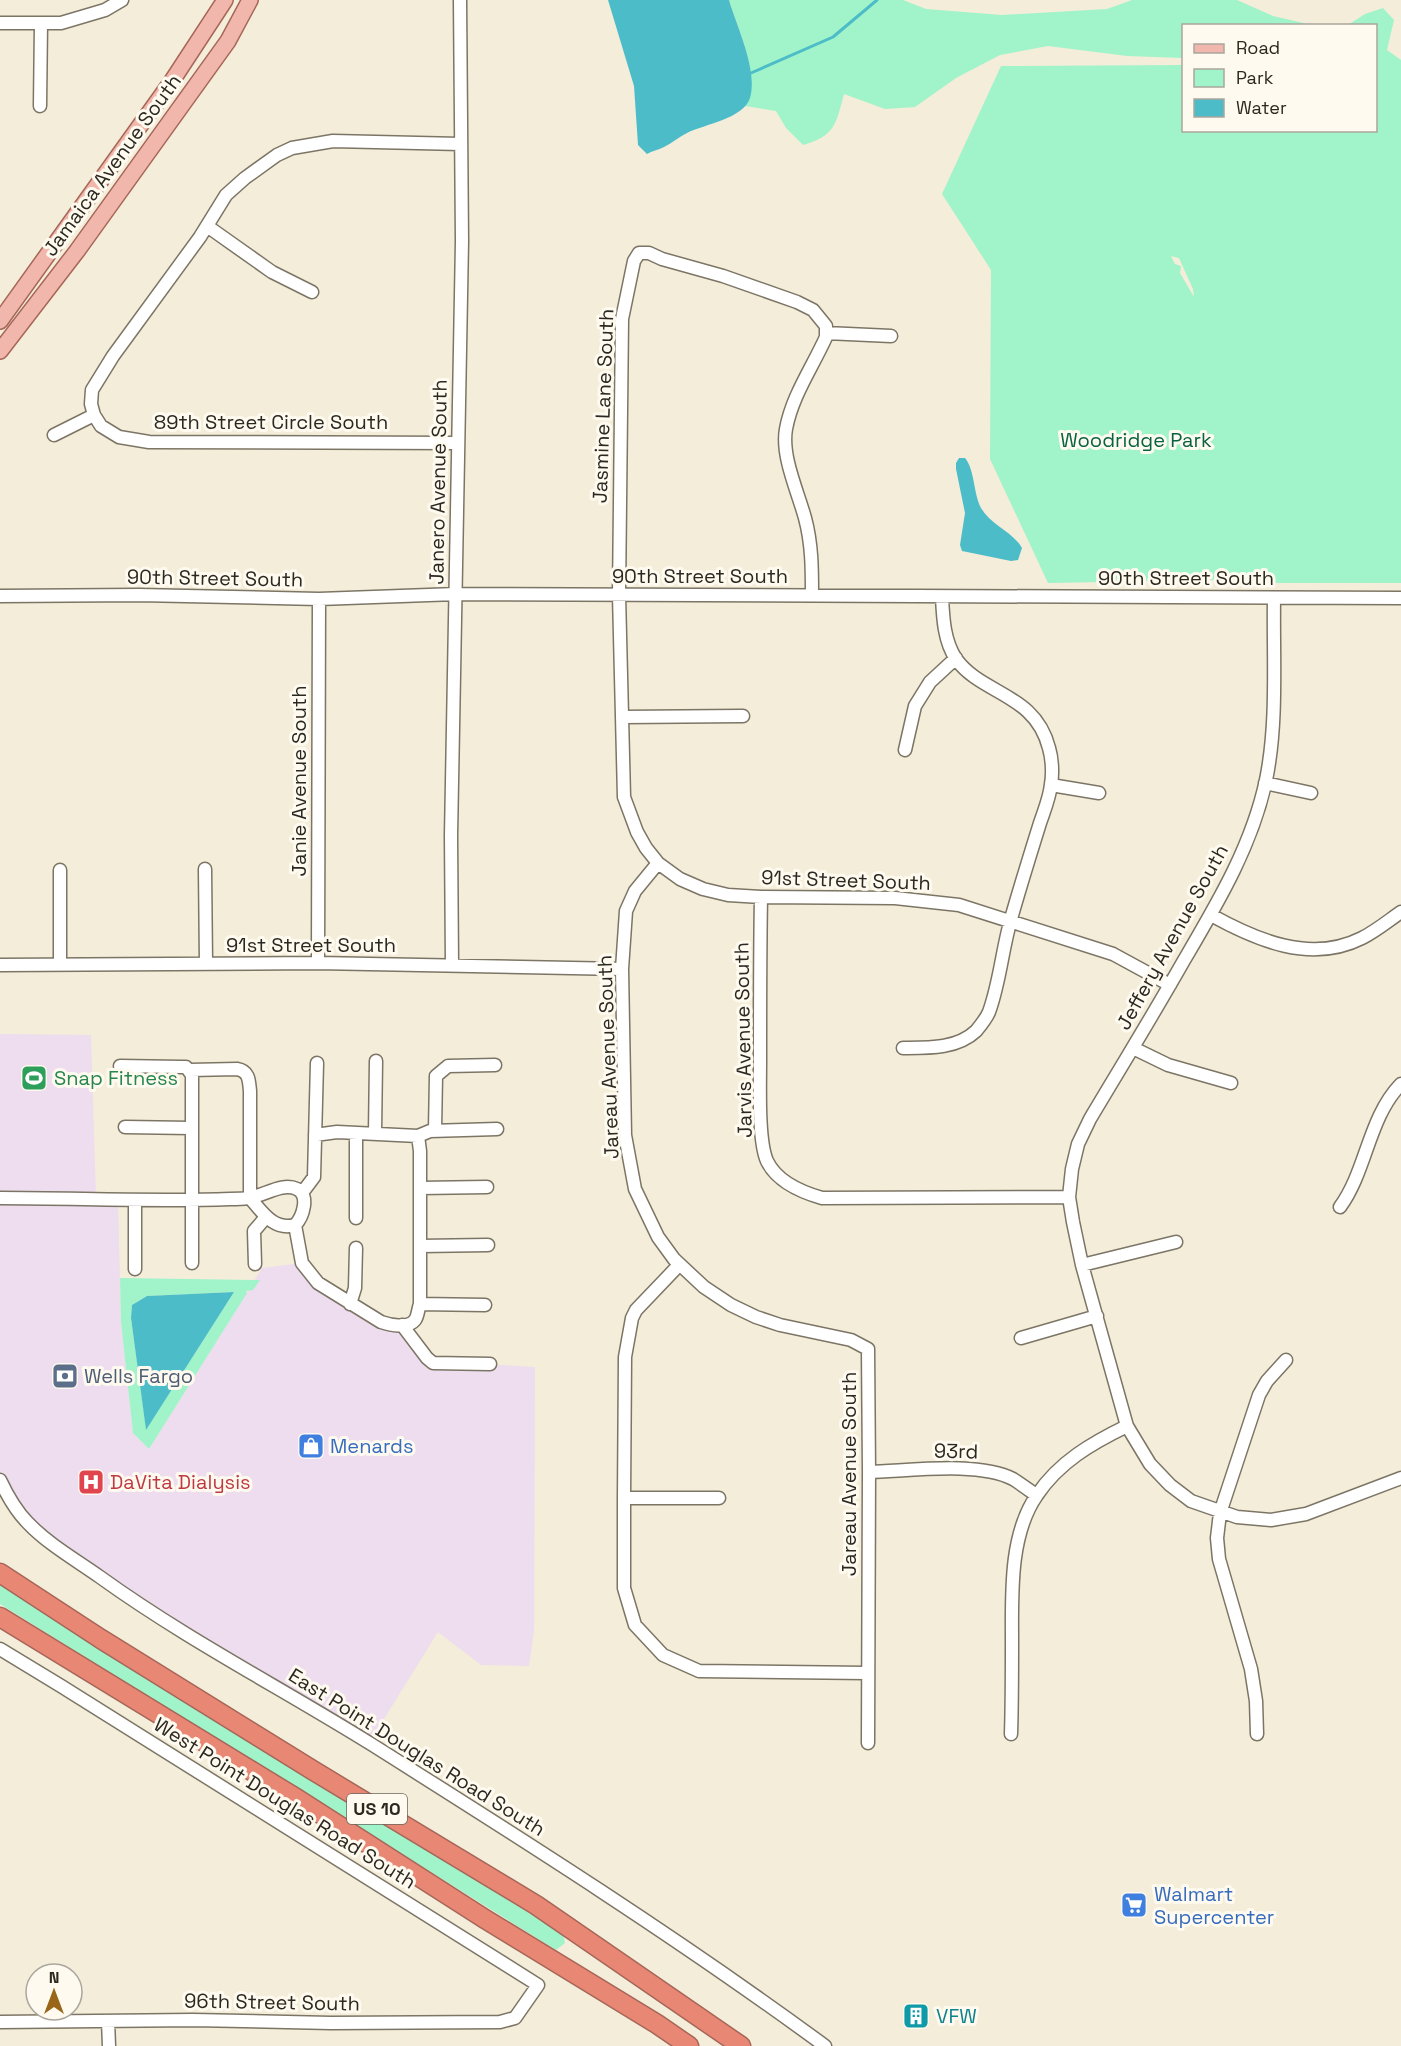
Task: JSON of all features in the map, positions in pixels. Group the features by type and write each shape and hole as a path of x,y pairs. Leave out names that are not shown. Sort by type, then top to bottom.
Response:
{"highway":[{"name":"US 10","path":"3,1575 263,1740 536,1905 741,2046"},
{"name":"US 10","path":"0,1617 296,1798 689,2046"}],"main road":[{"name":"Jamaica Avenue South","path":"0,321 172,81 225,0"},
{"name":"Jamaica Avenue South","path":"0,351 77,251 228,40 250,0"}],"street":[{"path":"0,23 61,23 105,10 122,0"},
{"name":"Janero Avenue South","path":"452,965 451,836 462,241 460,0"},
{"path":"40,106 41,23"},
{"path":"54,435 94,415 91,404 92,390 113,356 207,226 226,195 277,154 292,148 333,141 460,144"},
{"path":"207,226 272,272 312,292"},
{"name":"Jasmine Lane South","path":"619,595 622,319 634,261 639,253 649,253 797,302 819,315 826,326 826,333"},
{"path":"812,595 813,559 785,440 792,406 817,358 826,333 891,336"},
{"name":"89th Street Circle South","path":"94,415 101,426 119,437 149,442 458,443"},
{"name":"90th Street South","path":"0,596 139,595 319,599 456,594 1401,598"},
{"path":"619,595 624,797 637,832 658,863"},
{"path":"903,1048 944,1047 967,1038 988,1015 994,998 1010,921 1051,785 1049,748 1043,731 1036,720 1009,695 969,672 956,658 944,621 942,597"},
{"name":"Jeffery Avenue South","path":"1274,598 1272,727 1266,783 1247,842 1211,915 1090,1119 1078,1144 1069,1197 1082,1265 1126,1426 1150,1464 1170,1485 1191,1501 1220,1513 1271,1520 1306,1514 1401,1478"},
{"name":"Janie Avenue South","path":"318,963 319,599"},
{"path":"905,750 915,706 930,682 956,658"},
{"path":"622,717 743,716"},
{"path":"1266,783 1311,793"},
{"path":"1051,785 1099,793"},
{"name":"91st Street South","path":"658,863 680,879 703,889 728,895 895,898 959,905 1113,954 1170,985"},
{"name":"Jareau Avenue South","path":"658,863 635,891 626,911 622,969 625,1135 635,1189 658,1237 679,1264 704,1287 731,1305 756,1317 780,1325 851,1340 868,1349 867,1743"},
{"path":"206,869 206,964"},
{"path":"60,870 60,965"},
{"name":"Jarvis Avenue South","path":"760,897 760,1104 768,1164 786,1182 803,1193 822,1198 1069,1197"},
{"path":"1211,915 1244,933 1266,941 1313,949 1337,946 1360,939 1401,912"},
{"name":"91st Street South","path":"0,965 318,963 622,969"},
{"name":"Jeffery Avenue South","path":"1133,1048 1168,1065 1231,1083"},
{"path":"375,1133 376,1061"},
{"path":"302,1193 314,1177 317,1063"},
{"path":"435,1130 436,1076 447,1066 495,1065"},
{"path":"120,1066 181,1067 190,1070 237,1069 247,1074 250,1091 250,1198 266,1217 278,1225 284,1227 296,1225"},
{"path":"190,1070 192,1075 192,1263"},
{"path":"1340,1207 1351,1192 1383,1107 1401,1084"},
{"path":"125,1127 191,1128"},
{"path":"315,1135 337,1132 418,1136 435,1130 497,1129"},
{"path":"356,1133 356,1218"},
{"path":"0,1198 192,1201 250,1198 289,1187 302,1193 304,1201 302,1214 296,1225 302,1263 318,1283 381,1322 392,1326 409,1324 415,1320 420,1305 418,1136"},
{"path":"420,1188 488,1187"},
{"path":"135,1201 135,1269"},
{"path":"255,1264 254,1231 266,1217"},
{"path":"1082,1265 1176,1242"},
{"path":"420,1246 488,1245"},
{"path":"350,1304 355,1288 356,1248"},
{"path":"679,1264 636,1310 632,1318 625,1357 624,1588 635,1625 663,1655 699,1671 867,1673"},
{"path":"420,1305 485,1305"},
{"path":"1021,1338 1097,1316"},
{"path":"402,1325 427,1358 434,1363 490,1364"},
{"path":"1257,1734 1257,1701 1251,1669 1219,1559 1217,1538 1220,1513 1258,1395 1267,1380 1286,1360"},
{"path":"1011,1734 1012,1589 1016,1548 1036,1495 1056,1471 1077,1453 1126,1426"},
{"name":"93rd","path":"869,1473 972,1469 1012,1479 1036,1495"},
{"name":"East Point Douglas Road South","path":"0,1480 6,1493 27,1522 44,1538 126,1596 369,1743 618,1901 703,1958 825,2046"},
{"path":"624,1498 719,1498"},
{"name":"West Point Douglas Road South","path":"0,1649 538,1985 531,1995"},
{"name":"96th Street South","path":"0,2022 193,2020 331,2023 500,2022 515,2018 531,1995"},
{"path":"108,2022 109,2046"}],"shaded area":[{"path":"0,1034 91,1035 96,1199 118,1200 121,1322 133,1433 149,1449 262,1268 302,1263 350,1304 402,1325 427,1361 535,1367 534,1631 529,1666 481,1665 438,1632 369,1743 44,1538 0,1480"}],"green space":[{"path":"729,0 903,0 926,9 1002,15 1107,9 1132,0 1237,0 1273,16 1308,24 1182,24 1182,58 1127,56 1048,46 1000,55 956,78 915,107 885,109 844,94 836,121 828,133 803,145 786,128 776,111 745,106 750,94 751,81 747,53"},
{"name":"Woodridge Park","path":"1383,8 1394,20 1387,50 1401,60 1401,583 1269,583 1269,579 1048,583 990,459 991,270 942,194 1001,66 1182,65 1182,132 1377,132 1377,24 1350,24 1365,14","holes":["1171,256 1179,258 1193,289 1194,297 1180,273 1181,266 1175,264"]},
{"path":"120,1278 260,1280 253,1290 246,1291 247,1293 149,1449 133,1433 121,1322","holes":["234,1292 146,1429 131,1318 132,1305 147,1296"]},
{"path":"0,1585 563,1934 565,1943 556,1950 0,1604"}],"water":[{"path":"608,0 729,0 749,62 752,87 746,105 732,116 687,133 647,154 638,145 634,86"},
{"path":"959,458 965,458 968,463 981,508 985,514 1013,537 1022,548 1018,560 1011,561 962,551 960,545 965,513 956,469"},
{"path":"234,1292 146,1430 131,1318 132,1305 147,1296"}],"waterway":[{"path":"751,73 833,37 877,0"}],"place":[{"name":"Snap Fitness","path":"34,1078"},
{"name":"Wells Fargo","path":"65,1376"},
{"name":"Menards","path":"311,1446"},
{"name":"DaVita Dialysis","path":"91,1482"},
{"name":"Walmart Supercenter","path":"1134,1905"},
{"name":"VFW","path":"916,2016"}]}
